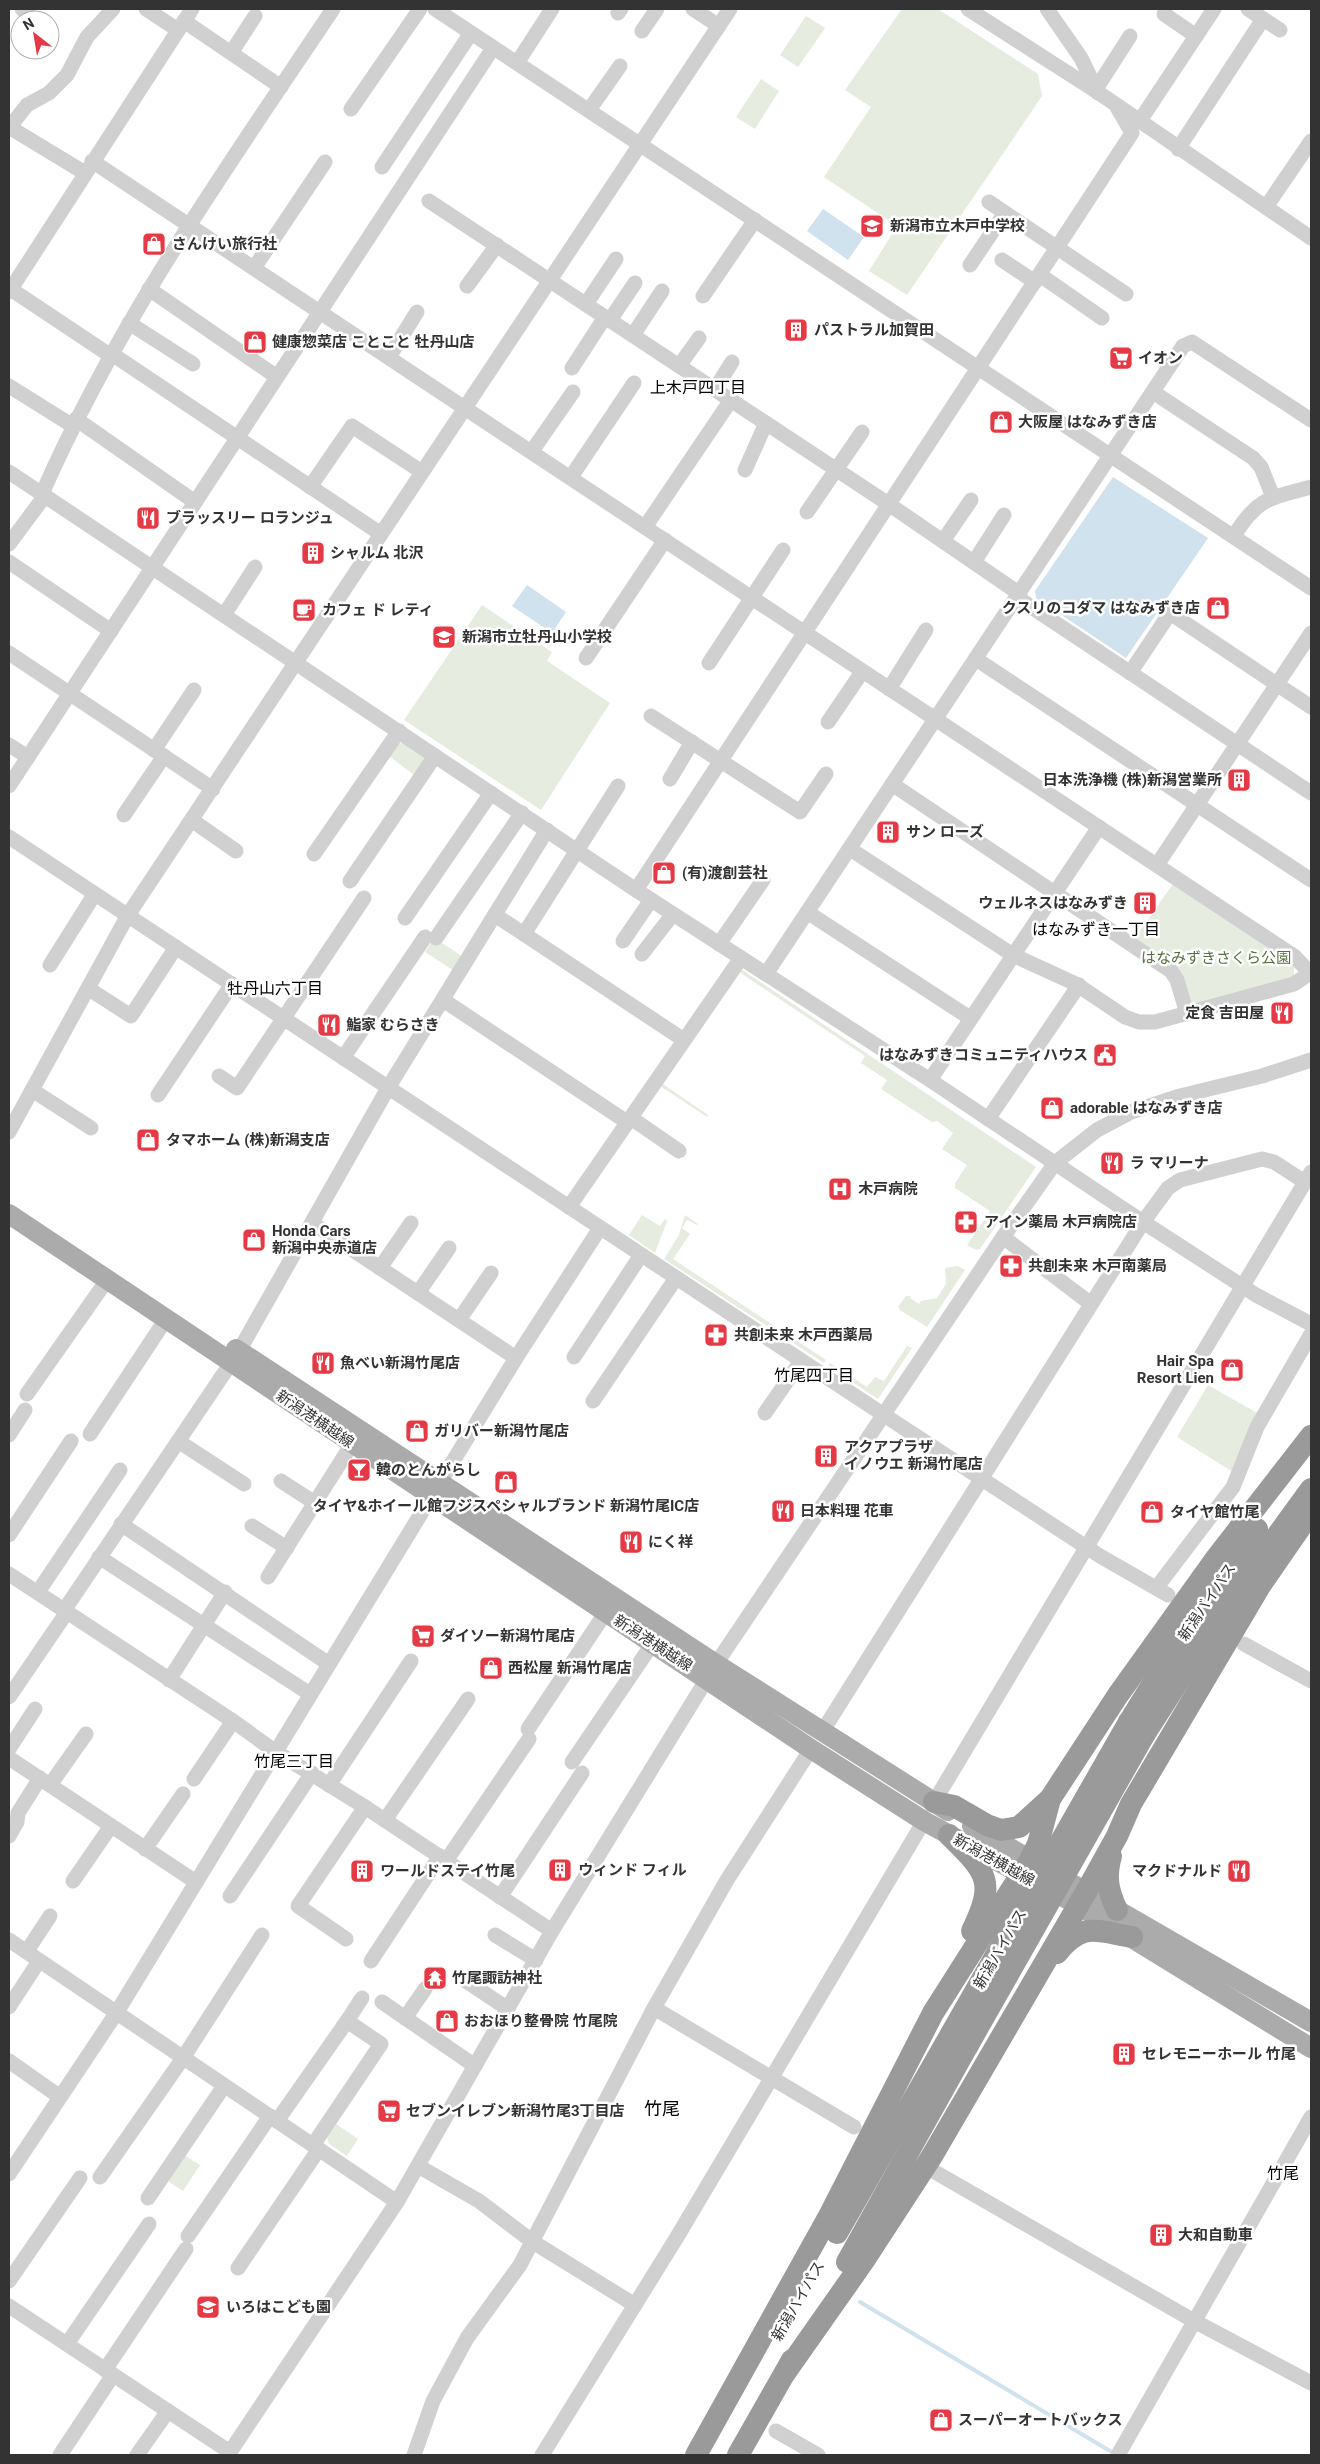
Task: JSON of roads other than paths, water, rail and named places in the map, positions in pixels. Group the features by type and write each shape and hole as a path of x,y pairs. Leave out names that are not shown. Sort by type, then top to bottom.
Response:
{"highway":[{"path":"929,1812 954,1806 987,1825 1001,1830 1018,1827 1050,1799 1118,1695 1217,1558 1311,1436"},
{"name":"新潟バイパス","path":"709,2455 959,2040 1216,1587 1311,1457"},
{"name":"新潟バイパス","path":"1137,1729 1311,1489"},
{"path":"785,2373 863,2262 932,2156 1044,1961 1072,1893 1131,1804 1260,1586 1311,1512"},
{"path":"933,2013 1026,1867 1038,1844 1050,1799"},
{"path":"1117,1910 1108,1891 1107,1874 1117,1836 1131,1804"},
{"path":"696,2455 829,2216 933,2013 984,1906 985,1884 981,1870 949,1835"},
{"path":"1072,1893 1117,1836"},
{"path":"1027,1991 1076,1934 1087,1930 1132,1937"},
{"name":"新潟バイパス","path":"738,2455 785,2373 959,2040"}],"main road":[{"name":"新潟港横越線","path":"9,1199 235,1357 712,1671 811,1749 929,1812 1072,1893 1132,1937 1311,2048"},
{"name":"新潟港横越線","path":"9,1214 166,1319 235,1357 352,1444 436,1490 606,1612 653,1643 712,1671 822,1732 929,1812 949,1835 1026,1867"},
{"name":"新潟港横越線","path":"1072,1893 1117,1910 1311,2022"}],"street":[{"path":"113,9 87,37 67,75 49,93 27,106 9,127 88,167 188,225 465,406 862,672 1099,826 1294,956 1304,963 1310,973 1294,984 1155,1022 1139,1022 1124,1016 1079,985 1012,956 850,849"},
{"path":"146,9 184,20 281,87"},
{"path":"9,544 43,495 75,422 149,289 188,225 333,9"},
{"path":"351,109 420,9"},
{"path":"435,9 1311,588"},
{"path":"517,63 552,9"},
{"path":"642,31 657,9"},
{"path":"693,9 719,26"},
{"path":"9,1132 128,915 193,821 465,406 730,9"},
{"path":"968,9 1098,91 1117,107 1311,238"},
{"path":"1047,9 1081,58 1098,91"},
{"path":"1139,122 1214,9"},
{"path":"1248,9 1280,30"},
{"path":"1164,14 1196,36"},
{"path":"231,53 255,16"},
{"path":"1178,149 1262,19"},
{"path":"184,20 9,290 112,355 381,534"},
{"path":"382,167 471,33"},
{"path":"1098,91 1130,36"},
{"path":"9,786 493,48"},
{"path":"589,110 620,66"},
{"path":"636,890 980,368 1132,133 1117,107"},
{"path":"1266,208 1311,141"},
{"path":"254,268 325,162"},
{"path":"430,201 890,505 1130,673 1311,793"},
{"path":"989,202 1126,294"},
{"path":"970,265 1005,213"},
{"path":"703,296 755,220"},
{"path":"468,286 497,245"},
{"path":"586,304 616,259"},
{"path":"1002,260 1038,279 1102,318"},
{"path":"572,368 635,282"},
{"path":"149,289 277,377"},
{"path":"633,335 662,291"},
{"path":"389,357 417,312"},
{"path":"129,323 193,364"},
{"path":"680,366 699,338"},
{"path":"766,974 1019,596 1183,346 1192,342 1311,420"},
{"path":"715,389 732,362"},
{"path":"571,477 634,383"},
{"path":"9,386 75,422 195,502"},
{"path":"532,451 573,392"},
{"path":"1152,392 1253,458 1261,467 1273,497"},
{"path":"645,527 731,400"},
{"path":"745,470 766,423"},
{"path":"310,487 352,426 422,472"},
{"path":"807,512 862,432"},
{"path":"9,472 651,900 930,1080 1143,1222 1242,1286 1311,1324"},
{"path":"1234,536 1255,507 1273,497 1311,487"},
{"path":"943,541 971,500"},
{"path":"974,562 1004,514"},
{"path":"586,658 664,540"},
{"path":"710,662 783,550"},
{"path":"9,562 111,631"},
{"path":"224,615 254,566"},
{"path":"1130,673 1170,613 1311,707"},
{"path":"889,689 926,630"},
{"path":"1157,865 1311,633"},
{"path":"9,653 213,789"},
{"path":"976,659 1311,880"},
{"path":"828,722 862,672"},
{"path":"124,815 194,690"},
{"path":"651,716 800,812 826,774"},
{"path":"314,854 399,731"},
{"path":"670,779 692,742"},
{"path":"9,744 28,757"},
{"path":"350,881 435,756"},
{"path":"892,784 1171,972 1177,980 1187,1014"},
{"path":"524,934 618,786"},
{"path":"405,918 490,793"},
{"path":"343,1058 522,813"},
{"path":"193,821 236,852"},
{"path":"930,1080 1099,826"},
{"path":"9,1698 67,1612 67,1606 99,1556 235,1357 388,1088 547,830"},
{"path":"9,837 801,1361 1088,1546 1100,1556 1163,1591 1233,1487 1263,1415 1311,1334"},
{"path":"719,944 763,880"},
{"path":"50,966 94,895"},
{"path":"219,1076 237,1088 364,898"},
{"path":"623,941 651,900"},
{"path":"807,912 970,1018"},
{"path":"642,954 673,914"},
{"path":"495,915 684,1040"},
{"path":"88,989 131,1016 176,947"},
{"path":"569,1207 741,958"},
{"path":"158,1095 232,984"},
{"path":"988,1119 1079,985"},
{"path":"443,1000 679,1151"},
{"path":"9,2306 168,2411 229,2454 397,2202 552,1931 712,1671 1002,1237 1055,1163 1097,1130 1131,1112 1180,1096 1262,1076 1311,1060"},
{"path":"32,1090 91,1128"},
{"path":"542,2455 635,2305 1308,1177 1274,1162 1262,1159 1180,1180 1168,1188 1143,1222 822,1732"},
{"path":"312,1223 516,1358"},
{"path":"380,1268 411,1223"},
{"path":"9,2174 117,2012 516,1358 600,1228"},
{"path":"1002,1237 1091,1304"},
{"path":"418,1293 449,1248"},
{"path":"574,1357 640,1255"},
{"path":"459,1320 491,1273"},
{"path":"593,1401 676,1278"},
{"path":"27,1394 107,1280"},
{"path":"90,1434 166,1319"},
{"path":"765,1413 801,1361"},
{"path":"9,1434 25,1410"},
{"path":"9,1535 71,1441"},
{"path":"178,1441 244,1484"},
{"path":"268,1577 352,1444"},
{"path":"38,1592 120,1470"},
{"path":"281,1481 315,1503"},
{"path":"122,1524 329,1664"},
{"path":"252,1526 286,1548"},
{"path":"99,1556 310,1694"},
{"path":"9,1574 233,1720 276,1752 365,1807 552,1931"},
{"path":"169,1680 225,1592"},
{"path":"371,1961 528,1734 606,1612"},
{"path":"572,1762 653,1643"},
{"path":"1244,1644 1311,1681"},
{"path":"329,1785 411,1661"},
{"path":"385,1820 468,1699"},
{"path":"9,1749 35,1709"},
{"path":"194,1779 233,1720"},
{"path":"9,1836 17,1822 18,1813 86,1734"},
{"path":"414,2455 433,2401 467,2338 520,2265 654,2008 727,1880 811,1749"},
{"path":"9,1758 196,1882"},
{"path":"230,1896 312,1773"},
{"path":"500,1897 582,1773"},
{"path":"145,1849 183,1794"},
{"path":"346,1940 298,1906 365,1807"},
{"path":"74,1880 111,1826"},
{"path":"27,1951 50,1916"},
{"path":"100,2178 183,2058 262,1935"},
{"path":"495,1935 536,1960"},
{"path":"9,1940 397,2202"},
{"path":"9,2007 40,1961"},
{"path":"462,1979 508,2009"},
{"path":"405,2018 425,1989"},
{"path":"60,2455 187,2242 362,1998"},
{"path":"382,2002 475,2066"},
{"path":"654,2008 854,2127"},
{"path":"238,2268 381,2044 347,2021"},
{"path":"9,2061 60,2096"},
{"path":"148,2198 224,2086"},
{"path":"1118,2455 1311,2117"},
{"path":"418,2166 479,2201 533,2242 635,2305"},
{"path":"935,2172 1194,2321 1311,2383"},
{"path":"9,2281 80,2178"},
{"path":"68,2344 149,2224"},
{"path":"137,2455 168,2411"},
{"path":"776,2431 818,2455"}],"water":[{"path":"823,209 864,237 848,260 807,231"},
{"path":"1113,477 1208,538 1126,658 1036,598 1035,591"},
{"path":"527,585 566,612 552,633 512,606"}],"waterway":[{"path":"860,2302 1110,2451"}],"place":[{"name":"新潟市立木戸中学校","path":"872,226"},
{"name":"さんけい旅行社","path":"154,244"},
{"name":"パストラル加賀田","path":"796,330"},
{"name":"健康惣菜店 ことこと 牡丹山店","path":"255,342"},
{"name":"イオン","path":"1121,358"},
{"name":"大阪屋 はなみずき店","path":"1001,422"},
{"name":"ブラッスリー ロランジュ","path":"148,518"},
{"name":"シャルム 北沢","path":"313,553"},
{"name":"クスリのコダマ はなみずき店","path":"1218,608"},
{"name":"カフェ ド レティ","path":"304,610"},
{"name":"新潟市立牡丹山小学校","path":"444,637"},
{"name":"日本洗浄機 (株)新潟営業所","path":"1239,780"},
{"name":"サン ローズ","path":"888,832"},
{"name":"(有)渡創芸社","path":"664,873"},
{"name":"ウェルネスはなみずき","path":"1145,903"},
{"name":"定食 吉田屋","path":"1282,1013"},
{"name":"鮨家 むらさき","path":"329,1025"},
{"name":"はなみずきコミュニティハウス","path":"1105,1055"},
{"name":"adorable はなみずき店","path":"1052,1108"},
{"name":"タマホーム (株)新潟支店","path":"148,1140"},
{"name":"ラ マリーナ","path":"1112,1163"},
{"name":"木戸病院","path":"840,1189"},
{"name":"アイン薬局 木戸病院店","path":"966,1222"},
{"name":"Honda Cars 新潟中央赤道店","path":"254,1240"},
{"name":"共創未来 木戸南薬局","path":"1011,1266"},
{"name":"共創未来 木戸西薬局","path":"716,1335"},
{"name":"魚べい新潟竹尾店","path":"323,1363"},
{"name":"Hair Spa Resort Lien","path":"1232,1370"},
{"name":"ガリバー新潟竹尾店","path":"417,1431"},
{"name":"アクアプラザ イノウエ 新潟竹尾店","path":"826,1456"},
{"name":"韓のとんがらし","path":"359,1470"},
{"name":"タイヤ&ホイール館フジスペシャルブランド 新潟竹尾IC店","path":"506,1482"},
{"name":"日本料理 花車","path":"783,1511"},
{"name":"タイヤ館竹尾","path":"1152,1512"},
{"name":"にく祥","path":"631,1542"},
{"name":"ダイソー新潟竹尾店","path":"423,1636"},
{"name":"西松屋 新潟竹尾店","path":"491,1668"},
{"name":"ウィンド フィル","path":"560,1870"},
{"name":"ワールドステイ竹尾","path":"362,1871"},
{"name":"マクドナルド","path":"1239,1871"},
{"name":"竹尾諏訪神社","path":"435,1978"},
{"name":"おおほり整骨院 竹尾院","path":"447,2021"},
{"name":"セレモニーホール 竹尾","path":"1124,2054"},
{"name":"セブンイレブン新潟竹尾3丁目店","path":"389,2111"},
{"name":"大和自動車","path":"1161,2235"},
{"name":"いろはこども園","path":"208,2307"},
{"name":"スーパーオートバックス","path":"941,2420"}],"district":[{"name":"上木戸四丁目","path":"698,387"},
{"name":"はなみずき一丁目","path":"1096,929"},
{"name":"牡丹山六丁目","path":"275,988"},
{"name":"竹尾四丁目","path":"814,1375"},
{"name":"竹尾三丁目","path":"294,1761"},
{"name":"竹尾","path":"662,2108"},
{"name":"竹尾","path":"1283,2173"}],"park label":[{"name":"はなみずきさくら公園","path":"1216,958"}]}
